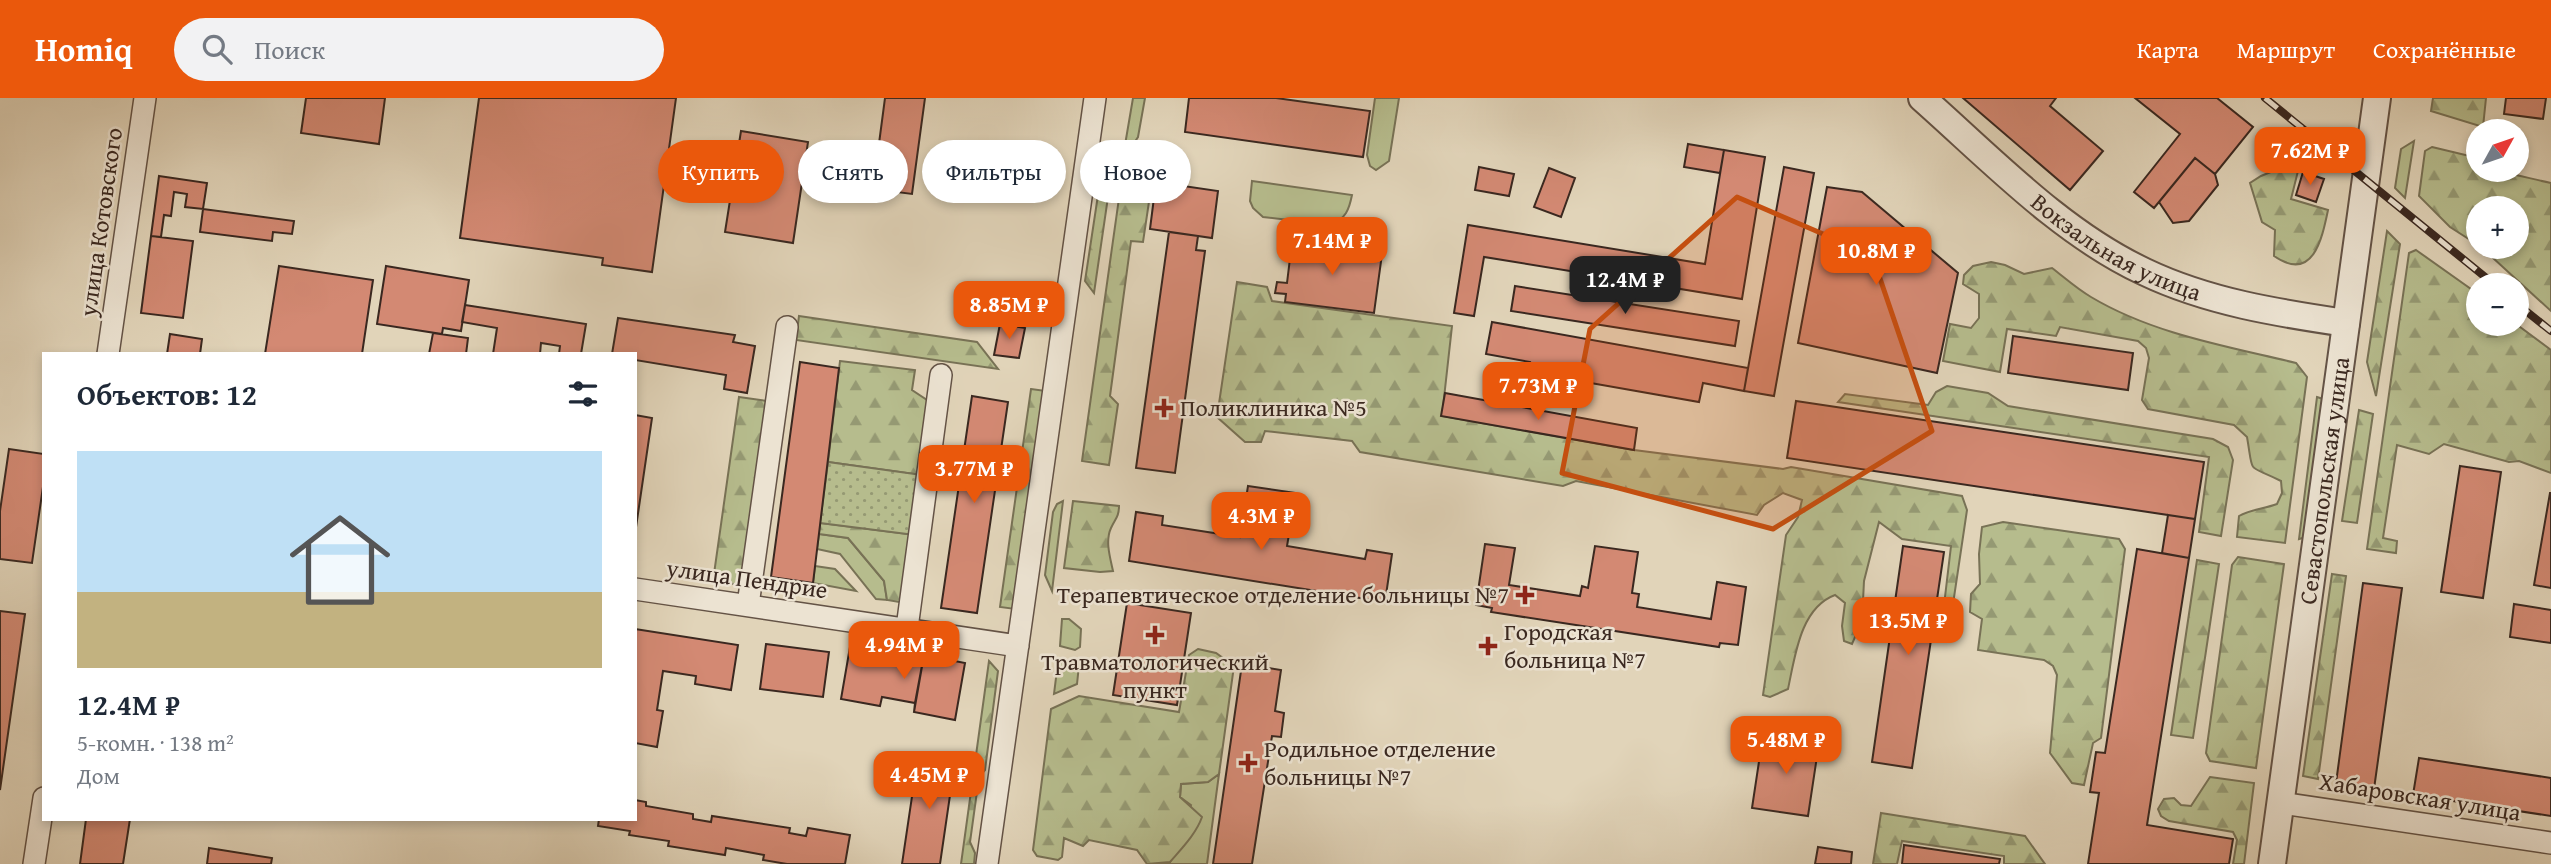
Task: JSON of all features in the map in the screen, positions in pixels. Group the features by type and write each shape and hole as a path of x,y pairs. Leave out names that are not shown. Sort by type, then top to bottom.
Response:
{"street":[{"name":"улица Котовского","path":"108,352 145,98"},
{"path":"987,864 1095,98"},
{"name":"Вокзальная улица","path":"1922,98 2079,234 2120,260 2146,273 2209,296 2270,312 2346,323"},
{"name":"Севастопольская улица","path":"2272,864 2377,98"},
{"path":"748,605 787,327"},
{"path":"907,628 941,375"},
{"name":"улица Пендрие","path":"637,589 1018,646"},
{"name":"Хабаровская улица","path":"2281,803 2551,843"},
{"path":"34,864 42,811"}],"highlighted area":[{"path":"1737,197 1872,255 1932,431 1773,529 1562,473 1590,329"}],"green space":[{"path":"1133,98 1145,98 1138,137 1136,140 1126,140"},
{"path":"1375,98 1399,98 1389,161 1376,170 1370,166 1367,155"},
{"path":"2433,98 2486,98 2484,119 2466,119 2466,122 2431,111"},
{"path":"2414,141 2405,198 2395,188 2401,149"},
{"path":"2432,147 2466,155 2466,182 2529,182 2529,178 2551,183 2551,311 2529,291 2529,273 2509,273 2494,259 2529,259 2529,196 2466,196 2466,237 2450,227 2419,196 2425,151"},
{"path":"2278,169 2298,171 2291,199 2328,210 2319,244 2307,261 2298,264 2287,263 2274,256 2275,230 2262,222 2250,183"},
{"path":"1252,181 1352,195 1346,213 1331,225 1263,217 1250,201"},
{"path":"1097,203 1107,203 1094,293 1085,281"},
{"path":"1118,203 1149,203 1143,242 1131,241 1110,396 1118,404 1109,465 1082,461"},
{"path":"2387,231 2400,244 2376,396 2367,362"},
{"path":"2416,250 2466,285 2466,336 2529,336 2529,334 2551,350 2551,473 2519,461 2509,462 2444,444 2429,454 2397,445 2383,538 2397,541 2396,553 2367,549 2409,253"},
{"path":"1991,262 2024,274 2052,268 2091,297 2139,321 2190,337 2296,363 2307,377 2285,543 2237,537 2239,516 2277,504 2282,493 2281,481 2254,467 2247,437 2234,425 2148,409 2142,400 2149,358 2146,348 2138,341 2060,327 2056,336 2007,329 2000,372 1943,361 1950,324 1971,328 1979,318 1979,294 1963,284 1964,275 1973,266"},
{"path":"1237,282 1267,287 1272,301 1452,326 1442,416 1634,450 1783,469 1791,467 1962,496 1967,510 1949,631 1941,631 1951,546 1902,539 1879,522 1864,581 1862,621 1852,644 1844,641 1842,626 1845,603 1835,595 1823,601 1807,622 1797,649 1788,689 1770,697 1763,695 1786,535 1798,517 1802,500 1783,493 1764,505 1757,515 1576,481 1563,486 1360,452 1352,441 1265,431 1261,442 1245,442 1217,417"},
{"path":"799,316 977,342 998,369 796,340"},
{"path":"840,361 915,370 912,390 933,404 922,475 828,462"},
{"path":"1947,386 1988,393 2008,406 2213,439 2228,447 2233,460 2221,536 2199,532 2209,457 1838,402 1845,394 1928,405 1936,392"},
{"path":"1031,389 1046,391 1015,609 1000,607"},
{"path":"739,397 767,401 741,585 713,581"},
{"path":"2317,397 2332,402 2313,535 2299,539"},
{"path":"2359,410 2373,414 2357,523 2342,521"},
{"path":"828,462 922,475 915,535 820,523"},
{"path":"1063,501 1052,591 1045,575 1053,512 1057,504"},
{"path":"1073,501 1119,506 1108,538 1113,571 1064,568"},
{"path":"2003,522 2119,539 2125,549 2101,738 2093,743 2084,785 2072,783 2050,753 2057,675 2053,666 2044,660 1978,650 1982,619 1970,612 1971,594 1980,584 1982,527"},
{"path":"820,523 915,535 906,603 887,600 884,581 848,538 819,534"},
{"path":"819,534 848,538 884,581 887,600 876,599 840,554 817,549"},
{"path":"2238,557 2284,564 2256,768 2210,761 2206,753 2232,565"},
{"path":"2197,560 2219,564 2193,738 2171,735"},
{"path":"815,566 835,569 856,591 813,583"},
{"path":"2332,574 2346,576 2318,779 2303,776"},
{"path":"1062,619 1069,619 1081,629 1080,647 1075,650 1060,646"},
{"path":"1198,649 1216,653 1234,666 1219,774 1208,782 1181,784 1180,797 1202,817 1188,841 1170,862 1147,864 1137,850 1089,840 1083,846 1064,838 1062,857 1058,860 1037,856 1033,850 1051,709 1079,696 1179,712 1189,655"},
{"path":"989,661 998,671 985,770 979,777 970,842 975,853 974,864 961,864"},
{"path":"1058,662 1079,665 1077,684 1054,694"},
{"path":"1219,774 1207,864 1147,864 1170,862 1191,805 1180,797 1181,784 1208,782"},
{"path":"2210,777 2254,783 2244,864 2233,864 2237,840 2233,832 2169,821 2161,816 2158,809 2164,799 2174,798 2181,805 2191,806"},
{"path":"1881,813 2025,836 2045,864 2004,864 2004,856 1902,841 1897,864 1873,864"}],"building":[{"path":"306,98 385,98 379,144 301,133"},
{"path":"479,98 676,98 670,140 658,140 658,203 662,203 652,272 602,265 603,258 460,238"},
{"path":"885,98 925,98 912,194 908,193 908,140 879,140"},
{"path":"1189,98 1276,98 1370,111 1363,157 1185,132"},
{"path":"1963,98 2056,98 2050,106 2103,151 2070,190"},
{"path":"2135,98 2217,98 2253,127 2215,174 2195,158 2154,208 2134,192 2180,134"},
{"path":"2506,98 2546,98 2543,119 2504,114"},
{"path":"741,131 798,140 799,203 793,243 725,232 730,203 784,203 784,140 740,140"},
{"path":"1688,144 1724,150 1720,173 1684,167"},
{"path":"1724,150 1765,157 1742,299 1484,257 1474,316 1454,313 1468,225 1705,264"},
{"path":"2195,158 2215,174 2218,185 2189,221 2173,223 2159,202"},
{"path":"1479,167 1514,174 1509,196 1475,190"},
{"path":"1784,167 1814,173 1774,396 1744,391"},
{"path":"1549,168 1575,178 1561,217 1534,207"},
{"path":"2303,172 2324,179 2316,202 2296,195"},
{"path":"159,176 207,183 203,209 185,207 187,194 174,192 171,216 164,215 161,237 151,236"},
{"path":"1191,187 1218,191 1212,238 1150,229 1153,203 1191,203"},
{"path":"1827,187 1862,192 1958,273 1937,373 1798,343"},
{"path":"203,209 294,221 292,234 273,232 272,241 200,232"},
{"name":"Поликлиника №5","path":"1169,232 1198,236 1196,250 1205,251 1175,473 1136,468"},
{"path":"1340,235 1350,236 1349,250 1382,254 1374,313 1285,302 1286,294 1275,293 1277,282 1287,283 1292,242 1338,248"},
{"path":"151,236 193,241 183,318 141,313"},
{"path":"279,266 373,280 362,352 265,352"},
{"path":"386,266 469,280 461,331 443,328 442,334 377,324"},
{"path":"1515,286 1739,321 1735,346 1511,311"},
{"path":"465,305 586,324 581,352 559,352 560,346 541,343 540,352 493,352 497,328 462,322"},
{"path":"618,318 735,335 733,342 755,346 747,393 724,389 726,375 637,360 637,352 612,352"},
{"path":"1492,322 1748,368 1744,391 1703,383 1699,402 1528,372 1530,362 1486,354"},
{"path":"1000,324 1025,328 1019,358 994,355"},
{"path":"433,333 468,338 466,352 429,352"},
{"path":"170,334 202,339 200,352 167,352"},
{"path":"2013,336 2133,353 2128,390 2008,373"},
{"path":"800,362 839,368 813,583 771,577"},
{"path":"1445,393 1637,428 1634,450 1441,416"},
{"path":"972,396 1008,402 977,613 941,608"},
{"path":"1796,401 2204,462 2195,519 1787,458"},
{"path":"637,415 652,418 637,520"},
{"path":"9,449 42,454 42,494 32,563 0,559 0,511"},
{"path":"2460,466 2501,472 2483,598 2441,592"},
{"path":"1248,486 1296,493 1287,546 1365,559 1367,550 1392,554 1385,602 1129,561 1136,512 1163,516 1162,525 1240,537"},
{"path":"2551,493 2551,588 2534,585"},
{"path":"2168,515 2195,519 2189,558 2162,553"},
{"name":"Терапевтическое отделение больницы №7","path":"1485,544 1515,548 1509,585 1580,596 1582,586 1588,588 1595,546 1638,552 1632,593 1639,594 1637,607 1711,619 1717,582 1746,587 1738,645 1720,643 1719,647 1491,612 1492,608 1476,605"},
{"path":"1903,546 1944,552 1912,768 1872,762"},
{"path":"2137,549 2189,558 2147,825 2233,839 2229,864 2088,864 2099,793 2090,792 2096,752 2105,753"},
{"path":"2363,583 2402,588 2374,789 2336,783"},
{"name":"Травматологический пункт","path":"1127,603 1191,613 1177,705 1113,695"},
{"path":"2514,604 2551,610 2551,643 2510,637"},
{"path":"0,611 25,614 0,790"},
{"path":"637,629 738,645 731,690 695,684 696,676 663,671 657,710 663,711 657,747 637,743"},
{"path":"766,644 829,652 823,697 760,689"},
{"path":"850,647 923,660 915,703 882,697 880,706 841,699"},
{"path":"850,647 923,660 924,655 965,663 955,720 914,712 915,703 882,697 880,706 841,699"},
{"path":"924,655 965,663 955,720 914,712"},
{"name":"Родильное отделение больницы №7","path":"1242,664 1281,670 1275,711 1284,713 1281,737 1272,736 1252,864 1213,864"},
{"path":"1763,735 1819,743 1808,816 1752,808"},
{"path":"918,756 955,761 940,864 902,864"},
{"path":"2419,758 2551,778 2551,816 2413,795"},
{"path":"637,800 646,802 646,806 693,814 693,819 711,822 712,816 790,828 789,833 806,836 808,828 850,835 845,864 787,864 763,860 764,855 726,848 725,855 668,846 669,841 629,835 630,831 598,826 599,821 637,821"},
{"path":"86,821 130,821 123,864 80,864"},
{"path":"1904,845 2000,859 1999,864 1902,864"},
{"path":"1818,847 1852,852 1851,864 1815,864"},
{"path":"209,848 272,858 271,864 207,864"}],"railway":[{"path":"2265,98 2480,273"},
{"path":"2529,313 2551,331"}],"place":[{"name":"Поликлиника №5","path":"1164,408"},
{"name":"Терапевтическое отделение больницы №7","path":"1525,595"},
{"name":"Травматологический пункт","path":"1155,635"},
{"name":"Городская больница №7","path":"1488,646"},
{"name":"Родильное отделение больницы №7","path":"1248,763"}]}
